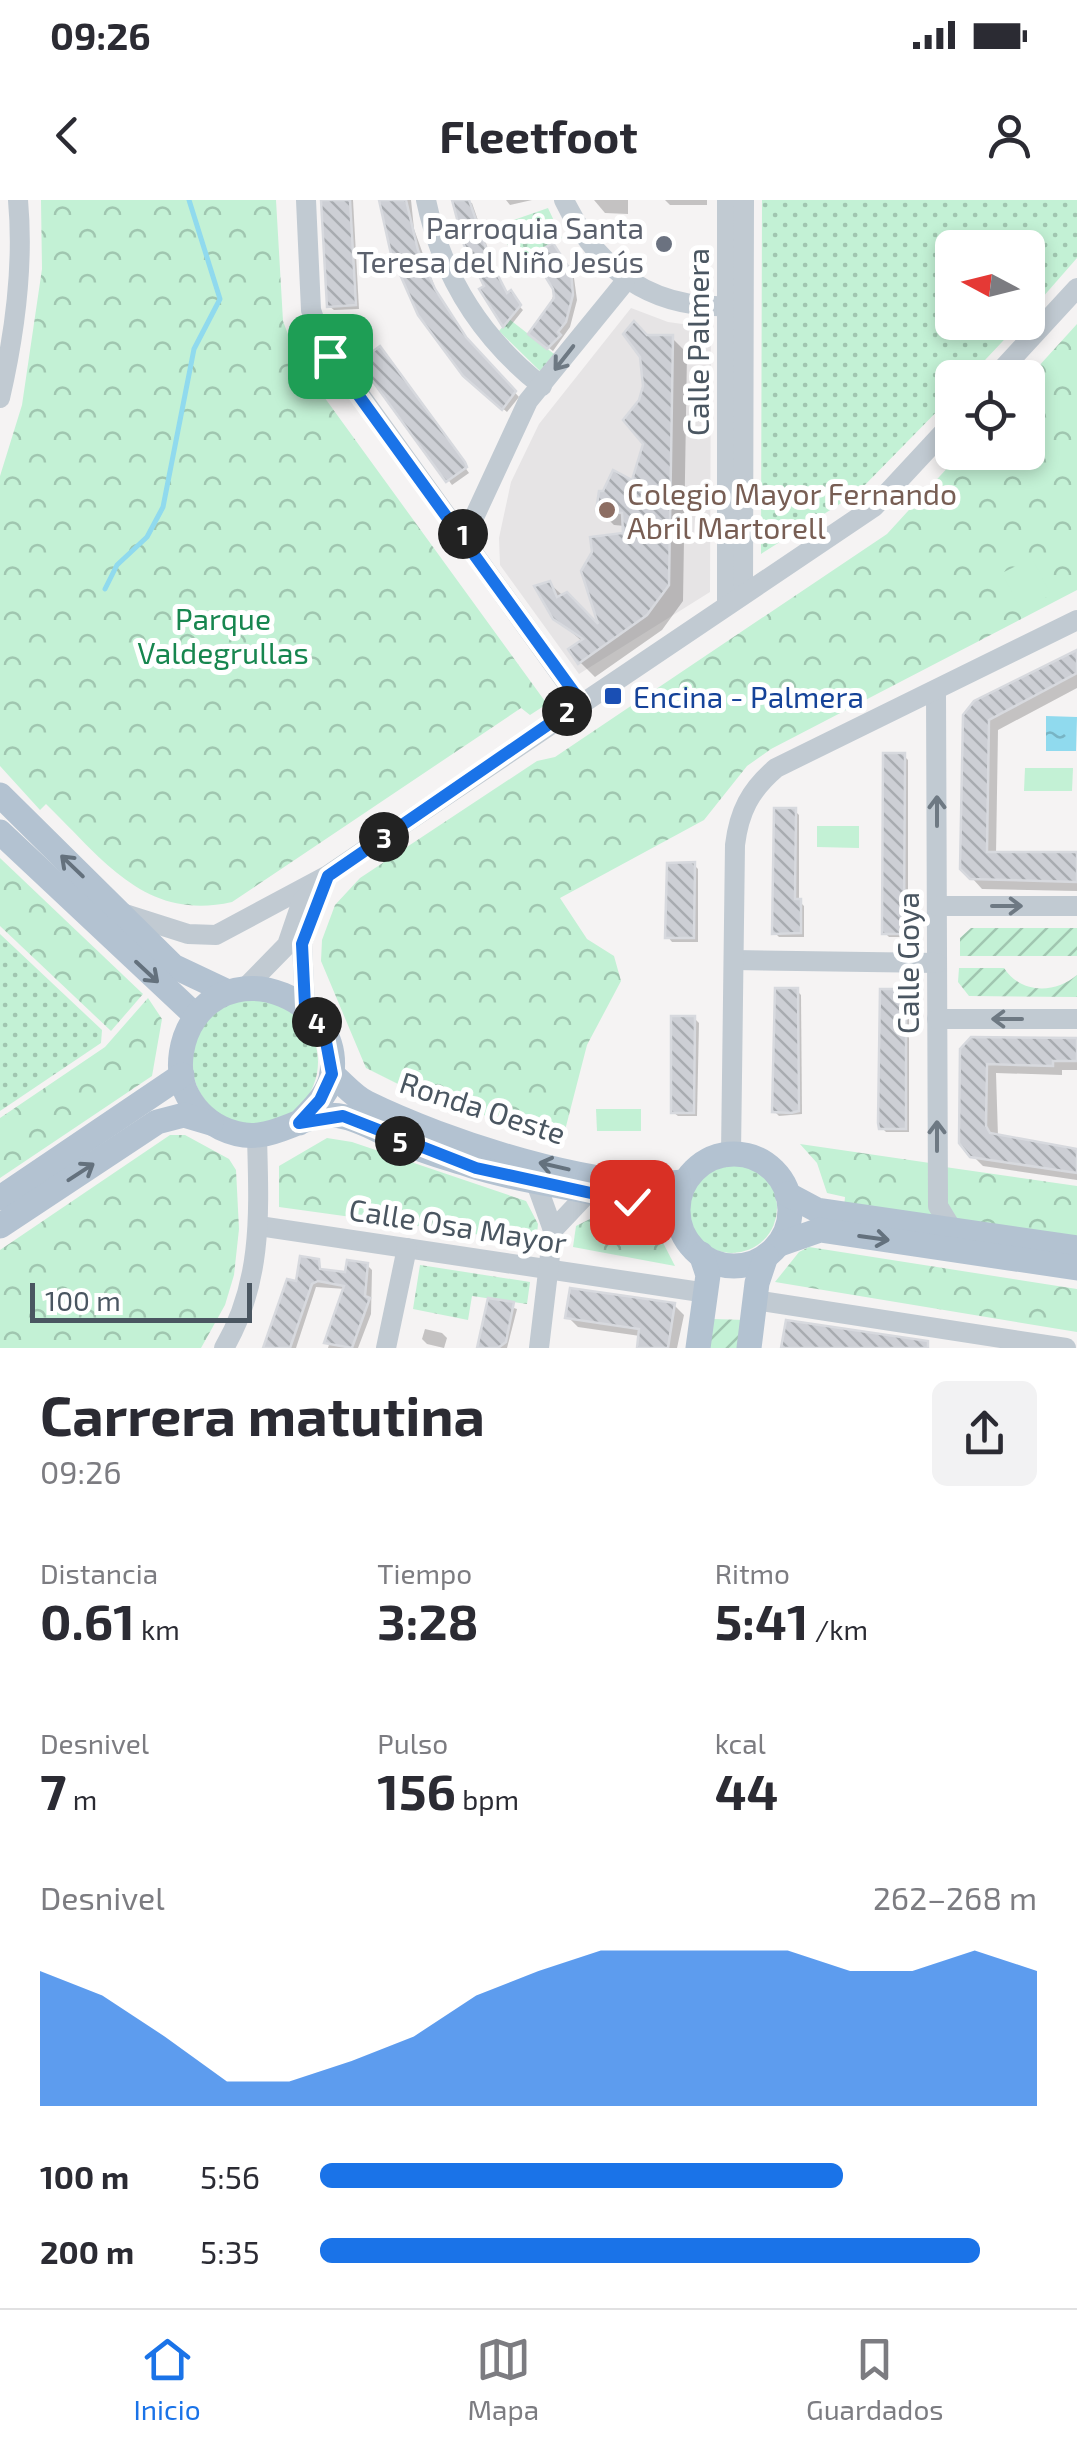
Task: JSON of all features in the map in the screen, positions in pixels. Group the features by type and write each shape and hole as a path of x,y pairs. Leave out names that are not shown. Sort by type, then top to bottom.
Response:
{"main road":[{"path":"0,795 173,966 236,991 279,991 305,1006 324,1031 332,1074 320,1100 299,1123"},
{"path":"0,832 196,1016"},
{"path":"211,1123 187,1094 182,1075 184,1040 196,1016 236,991"},
{"name":"Ronda Oeste","path":"332,1074 367,1103 478,1147 634,1182 684,1182"},
{"path":"0,1198 182,1075"},
{"path":"0,1226 157,1122 184,1115 234,1134 257,1138"},
{"name":"Ronda Oeste","path":"257,1138 299,1123 343,1116 408,1144 536,1183 650,1206 677,1220"},
{"path":"698,1348 708,1275 701,1254 677,1220 684,1182 704,1162 732,1154 753,1157 771,1168 787,1194 788,1226 773,1250 754,1300 749,1348"},
{"path":"787,1194 817,1210 1077,1248"},
{"path":"701,1254 730,1266 820,1230 1077,1268"}],"street":[{"path":"1,387 17,303 22,238 18,200"},
{"path":"306,200 315,329 581,702"},
{"path":"426,200 441,258 462,299 495,344 542,386"},
{"path":"564,200 586,239 625,282 672,301 728,306"},
{"name":"Calle Palmera","path":"726,200 735,598"},
{"name":"Calle Palmera","path":"735,598 744,200"},
{"path":"465,537 528,401 625,282"},
{"path":"1011,360 1077,288"},
{"path":"120,912 188,934 216,935 328,876 874,507 935,441"},
{"path":"732,1154 738,820 759,783 776,768 1077,620"},
{"name":"Calle Goya","path":"936,692 938,1206 952,1230"},
{"path":"236,991 287,945 302,900 328,876"},
{"path":"305,1006 302,944 328,876"},
{"path":"938,906 1077,906"},
{"path":"734,960 937,963"},
{"path":"937,1019 1077,1019"},
{"path":"224,1348 247,1296 259,1226 257,1138"},
{"path":"536,1183 553,1230 539,1348"},
{"path":"553,1230 587,1194"},
{"name":"Calle Osa Mayor","path":"259,1226 707,1292"},
{"path":"386,1348 407,1248"},
{"path":"754,1300 953,1339 1066,1348"}],"shaded area":[{"name":"Colegio Mayor Fernando Abril Martorell","path":"631,308 668,322 711,328 710,592 579,674 500,565 499,538 511,482 539,424"}],"green space":[{"name":"Parque Valdegrullas","path":"41,200 276,200 283,321 298,361 547,704 530,715 521,708 232,902 201,906 174,903 127,881 46,804 40,810 0,766 0,476 22,405 42,269"},
{"path":"762,200 1077,200 1077,258 1045,295 1045,230 935,230 935,340 1004,340 985,360 935,360 935,413 857,493 761,554"},
{"path":"548,208 562,238 516,264 499,225"},
{"path":"509,319 554,354 540,371 499,331"},
{"path":"1077,324 1077,590 771,749 747,766 704,820 560,898 587,939 614,956 621,981 587,1045 563,1138 428,1099 366,1068 321,961 322,940 335,905 360,878 537,761 555,757 887,534 945,470 1045,470 1044,360"},
{"path":"1032,558 1051,595 1021,610 1002,573"},
{"path":"1025,768 1073,768 1072,791 1024,791"},
{"path":"817,826 859,826 859,848 817,847"},
{"path":"0,858 143,994 111,1031 0,926"},
{"path":"971,928 1077,928 1077,956 960,956 960,938"},
{"path":"0,934 102,1030 101,1043 0,1111"},
{"path":"959,968 1004,968 1019,983 1039,988 1059,986 1077,975 1077,997 969,996 958,982"},
{"path":"148,998 162,1019 152,1076 0,1178 0,1118 105,1047"},
{"path":"255,999 279,1004 299,1018 313,1038 318,1062 313,1086 299,1106 279,1120 255,1125 231,1120 211,1106 197,1086 192,1062 197,1038 211,1018 231,1004"},
{"path":"596,1109 641,1109 641,1131 597,1131"},
{"path":"170,1135 185,1135 229,1159 236,1170 239,1229 234,1275 225,1305 201,1348 0,1348 0,1250"},
{"path":"327,1138 352,1142 526,1201 538,1224 536,1243 391,1222 391,1214 374,1212 373,1220 279,1207 279,1166"},
{"path":"800,1144 930,1163 935,1220 844,1207 845,1197 827,1193 817,1163"},
{"path":"732,1163 764,1176 777,1208 764,1240 732,1253 700,1240 687,1208 700,1176"},
{"path":"945,1167 1077,1186 1077,1241 958,1224 947,1212"},
{"path":"590,1219 655,1227 675,1266 573,1247 576,1226"},
{"path":"809,1247 1077,1289 1077,1332 775,1282 799,1252"},
{"path":"420,1265 530,1282 527,1304 472,1296 468,1320 413,1309"},
{"path":"713,1319 746,1320 742,1348 708,1348"}],"water":[{"path":"1046,716 1077,717 1076,751 1046,751"}],"building":[{"path":"321,200 350,200 356,305 327,307"},
{"path":"379,200 406,200 418,250 435,289 466,337 516,391 502,410 463,376 418,315 391,254"},
{"path":"452,200 469,200 491,262 507,293 511,290 521,305 503,327 479,289 484,286 464,245"},
{"path":"553,243 571,271 573,295 566,322 558,332 561,335 547,349 528,334 554,298 553,289 532,255"},
{"path":"634,321 647,335 673,335 669,585 647,615 578,664 568,649 583,639 553,619 534,586 550,581 557,597 567,592 598,624 581,571 592,552 590,537 623,533 622,513 596,511 599,491 603,491 613,470 632,480 643,444 623,420 639,400 643,386 640,357 623,334"},
{"path":"380,346 465,462 467,467 446,482 363,368 360,361"},
{"path":"1077,650 1077,673 989,720 987,852 1077,852 1077,882 970,879 960,869 963,715 974,701"},
{"path":"883,753 905,753 904,934 882,934"},
{"path":"774,808 796,808 795,899 801,899 801,933 772,934"},
{"path":"695,862 694,938 665,938 667,863"},
{"path":"775,988 798,988 799,1111 791,1113 772,1112"},
{"path":"880,989 903,989 906,997 906,1129 879,1129"},
{"path":"671,1016 695,1016 694,1113 671,1113"},
{"path":"971,1037 1077,1038 1077,1061 1053,1061 1053,1066 987,1064 986,1126 990,1133 1077,1149 1077,1173 970,1157 959,1143 960,1049"},
{"path":"300,1256 319,1259 320,1269 345,1272 347,1260 368,1263 365,1296 370,1298 352,1348 324,1343 344,1286 318,1281 312,1284 290,1348 263,1348 287,1279 296,1281"},
{"path":"570,1288 675,1303 668,1348 637,1348 639,1329 565,1318"},
{"path":"488,1298 514,1302 506,1342 498,1348 477,1348"},
{"path":"786,1320 928,1341 928,1348 781,1348"}],"waterway":[{"path":"105,589 117,565 147,537 163,507 194,349 220,299 189,200"}],"place":[{"name":"Parroquia Santa Teresa del Niño Jesús","path":"664,244"},
{"name":"Colegio Mayor Fernando Abril Martorell","path":"607,510"},
{"name":"Encina - Palmera","path":"613,696"}],"route":[{"path":"330,356 581,702 328,876 302,944 305,1006 324,1031 332,1074 320,1100 299,1123 343,1116 476,1168 632,1202"}]}
